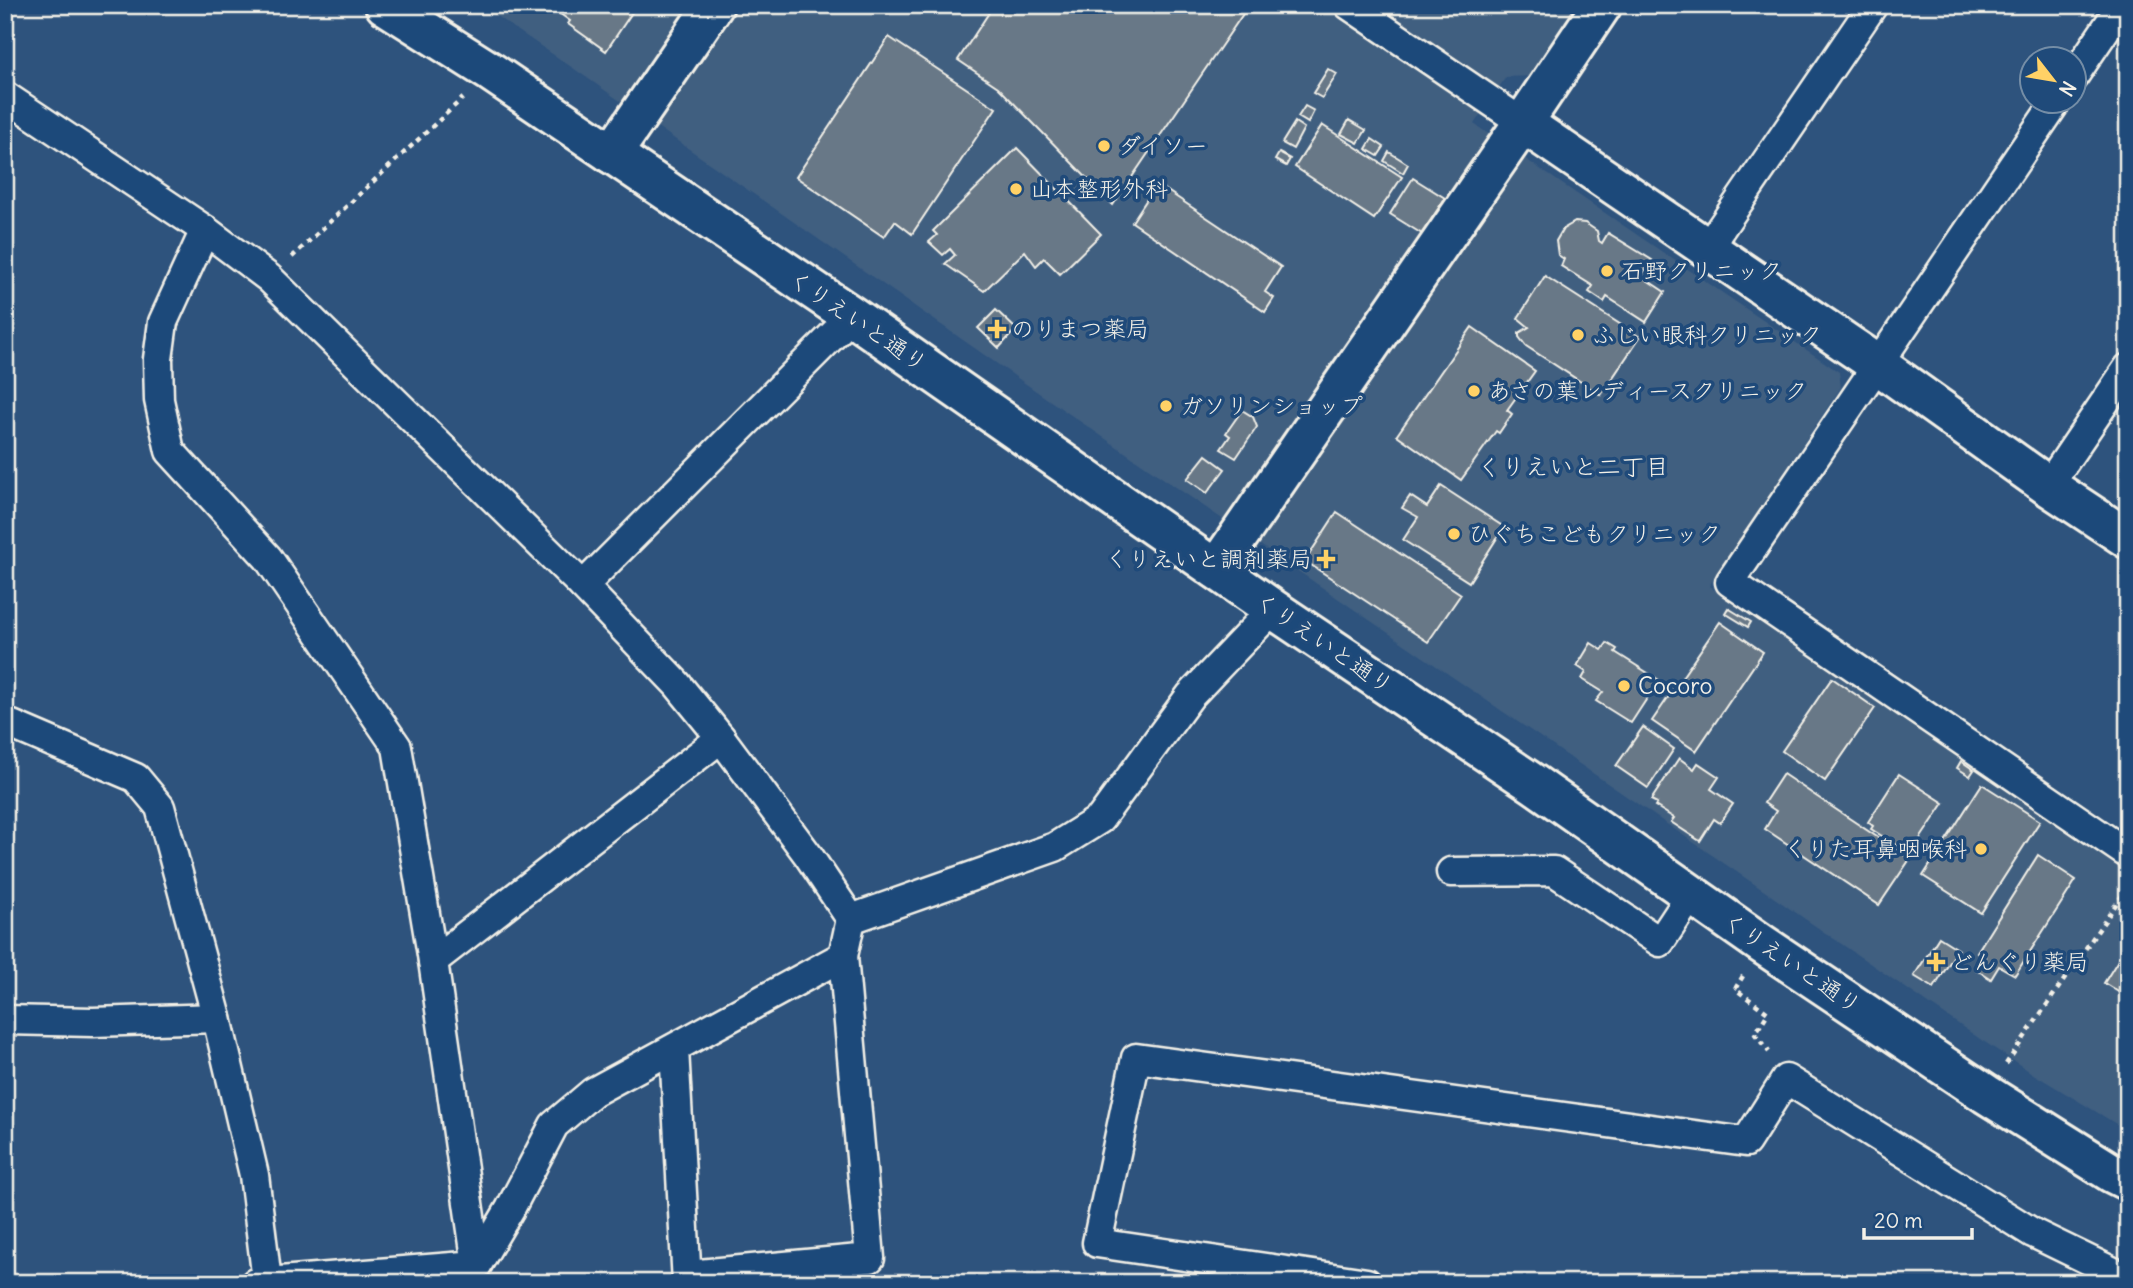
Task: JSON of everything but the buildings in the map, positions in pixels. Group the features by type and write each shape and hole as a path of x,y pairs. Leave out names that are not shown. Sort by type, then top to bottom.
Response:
{"street":[{"name":"くりえいと通り","path":"385,5 491,72 852,316 1273,609 1534,784 1762,944 1986,1094 2128,1181"},
{"path":"612,154 714,5"},
{"path":"1349,5 2128,539"},
{"path":"1216,569 1602,5"},
{"path":"1706,250 1873,5"},
{"path":"2088,55 2122,5"},
{"path":"5,96 205,230 270,278 583,586 677,684 721,738 808,855 851,919 843,956 870,1258 688,1279 674,1049"},
{"path":"2046,116 1730,582 2128,854"},
{"path":"205,230 163,322 158,359 159,400 170,451 268,558 397,747 433,961 477,1265"},
{"path":"583,586 852,316"},
{"path":"2048,486 2128,368"},
{"path":"851,919 1055,847 1100,819 1190,696 1273,609"},
{"path":"5,722 136,778 160,807 217,1018 254,1175 261,1282 477,1265"},
{"path":"433,961 721,738"},
{"path":"1451,872 1553,871 1660,942 1691,895"},
{"path":"477,1265 554,1125 593,1092 843,956"},
{"path":"5,1020 93,1022 217,1018"},
{"path":"1367,1283 1097,1243 1136,1058 1745,1142 1786,1079 2033,1233 2128,1279"}],"path":[{"path":"270,278 491,72"},
{"path":"1986,1094 2128,887"},
{"path":"1762,944 1735,989 1768,1013 1755,1034 1779,1064 1786,1079"}],"shaded area":[{"path":"480,5 1582,5 1533,76 1506,77 1474,124 1839,372 1841,387 1709,586 2128,870 2128,1131 1980,1039 1046,398"}],"place":[{"name":"ダイソー","path":"1104,146"},
{"name":"山本整形外科","path":"1016,189"},
{"name":"石野クリニック","path":"1607,271"},
{"name":"のりまつ薬局","path":"997,329"},
{"name":"ふじい眼科クリニック","path":"1578,335"},
{"name":"あさの葉レディースクリニック","path":"1474,391"},
{"name":"ガソリンショップ","path":"1166,406"},
{"name":"ひぐちこどもクリニック","path":"1454,534"},
{"name":"くりえいと調剤薬局","path":"1326,559"},
{"name":"Cocoro","path":"1624,686"},
{"name":"くりた耳鼻咽喉科","path":"1981,849"},
{"name":"どんぐり薬局","path":"1936,962"}],"district":[{"name":"くりえいと二丁目","path":"1573,467"}]}
